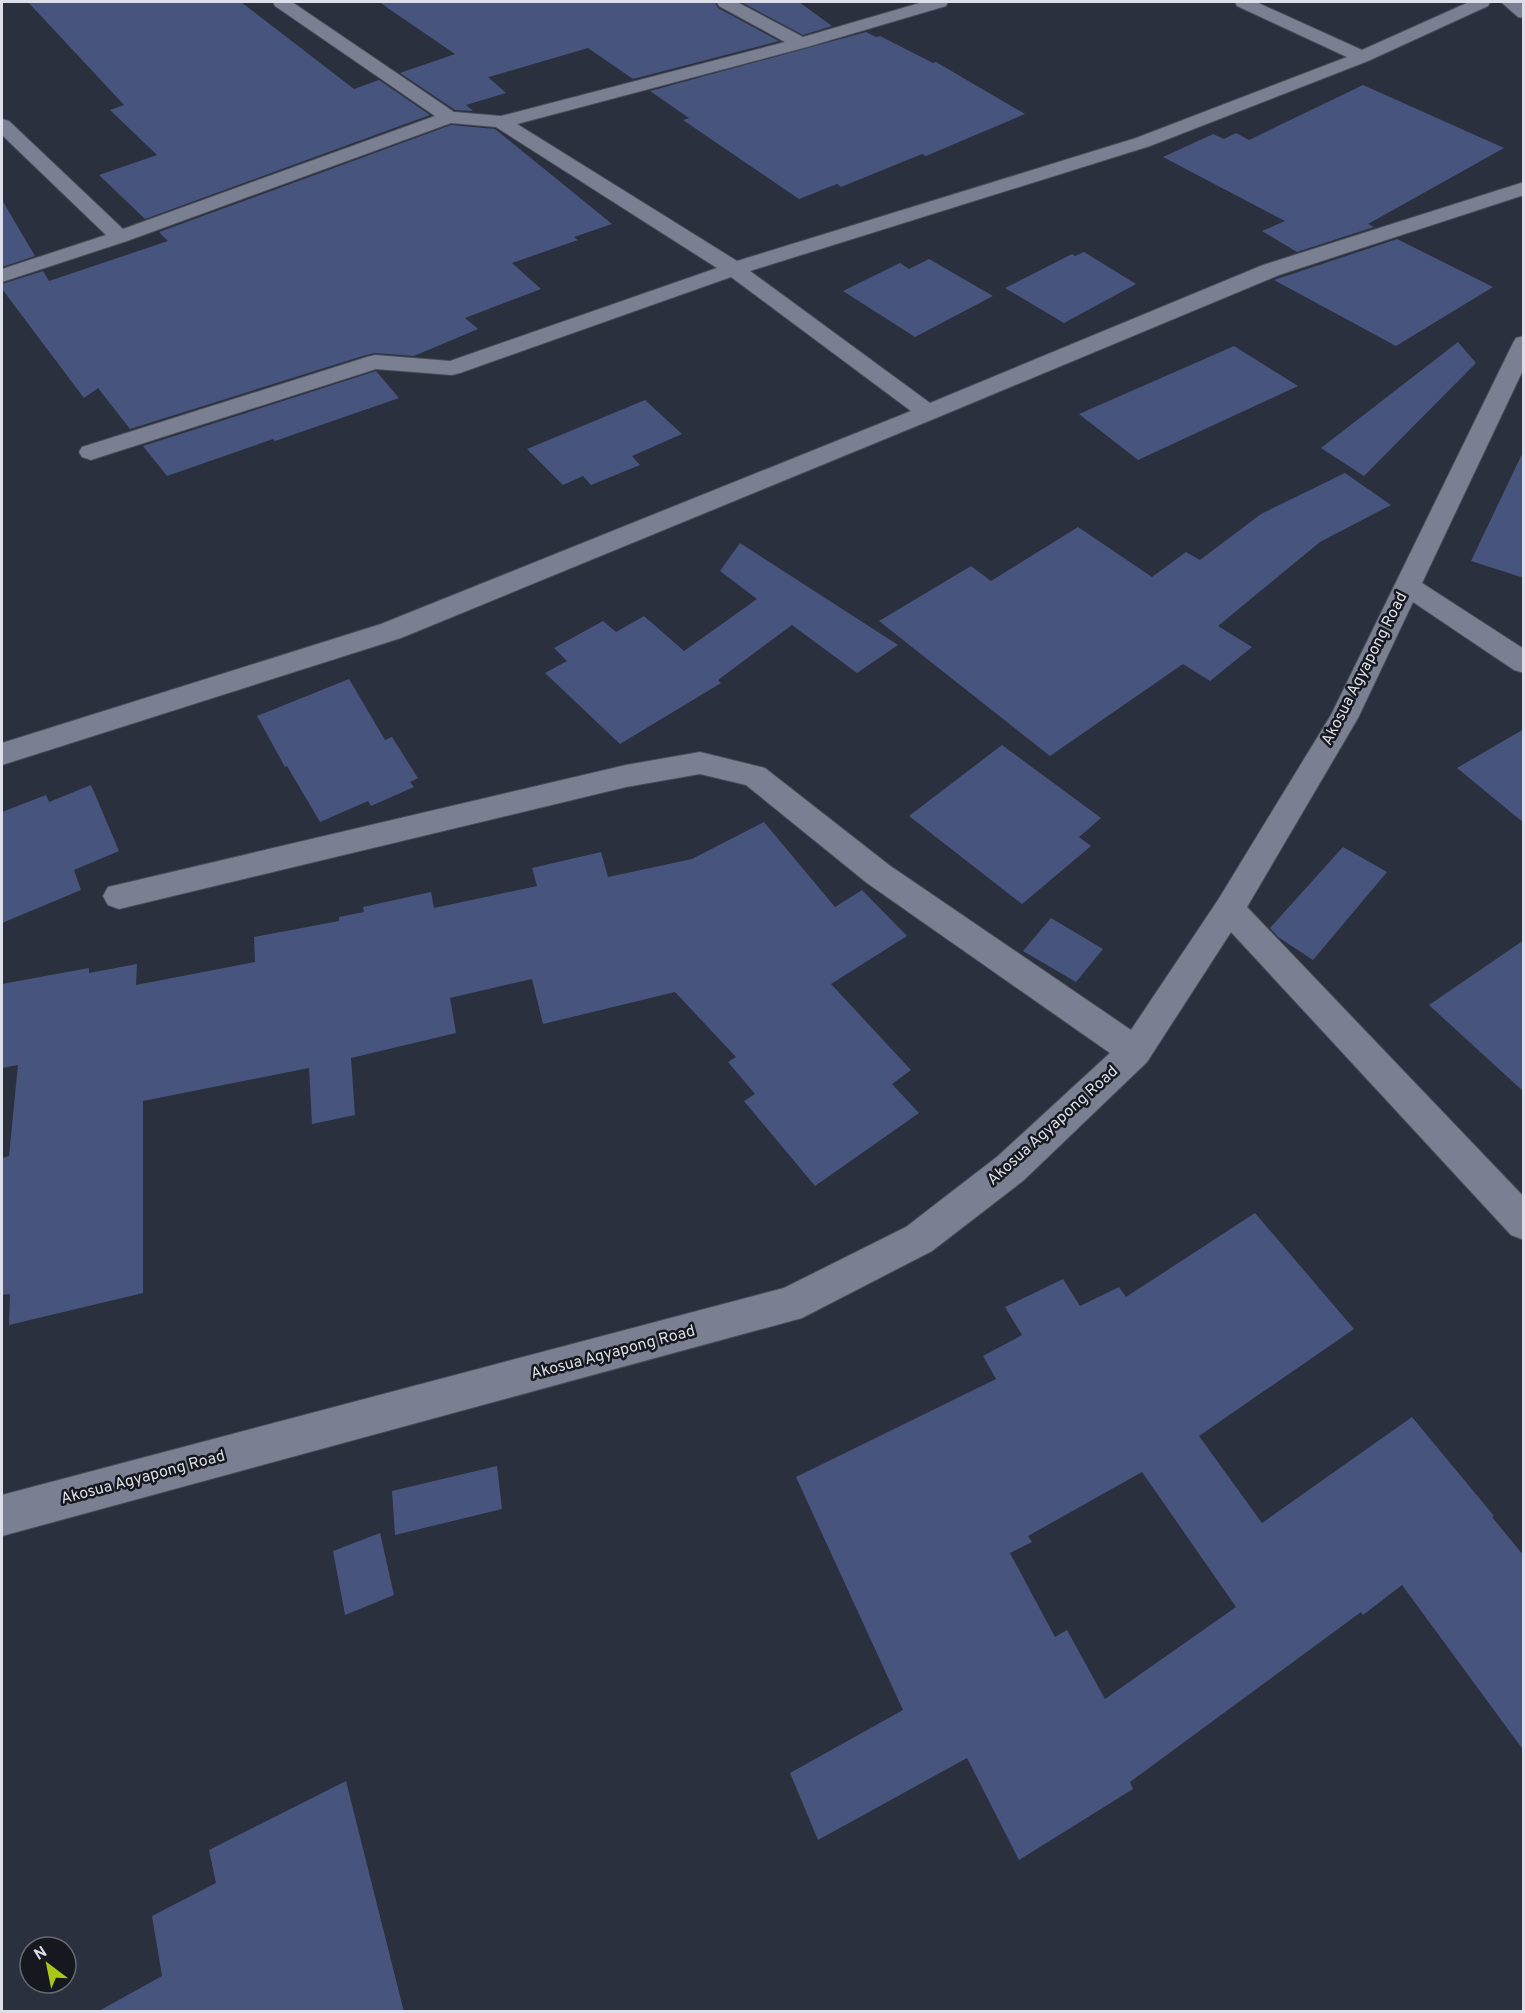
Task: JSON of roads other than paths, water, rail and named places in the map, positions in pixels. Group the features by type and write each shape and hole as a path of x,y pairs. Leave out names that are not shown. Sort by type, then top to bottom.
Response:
{"street":[{"path":"281,2 449,117"},
{"path":"725,2 801,43"},
{"path":"2,276 120,237 449,117 501,122 801,43 940,2"},
{"path":"1243,2 1362,57"},
{"path":"91,452 375,362 452,368 734,269 1143,142 1362,57 1482,2"},
{"path":"1509,2 1524,13"},
{"path":"501,122 734,269 927,412"},
{"path":"2,125 120,237"},
{"path":"2,754 391,631 1271,270 1524,188"},
{"name":"Akosua Agyapong Road","path":"2,1516 789,1305 919,1239 1011,1168 1135,1052 1229,909 1344,718 1524,343"},
{"path":"1407,585 1524,663"},
{"path":"119,896 626,776 700,763 755,776 878,874 1135,1052"},
{"path":"1229,909 1524,1223"}]}
